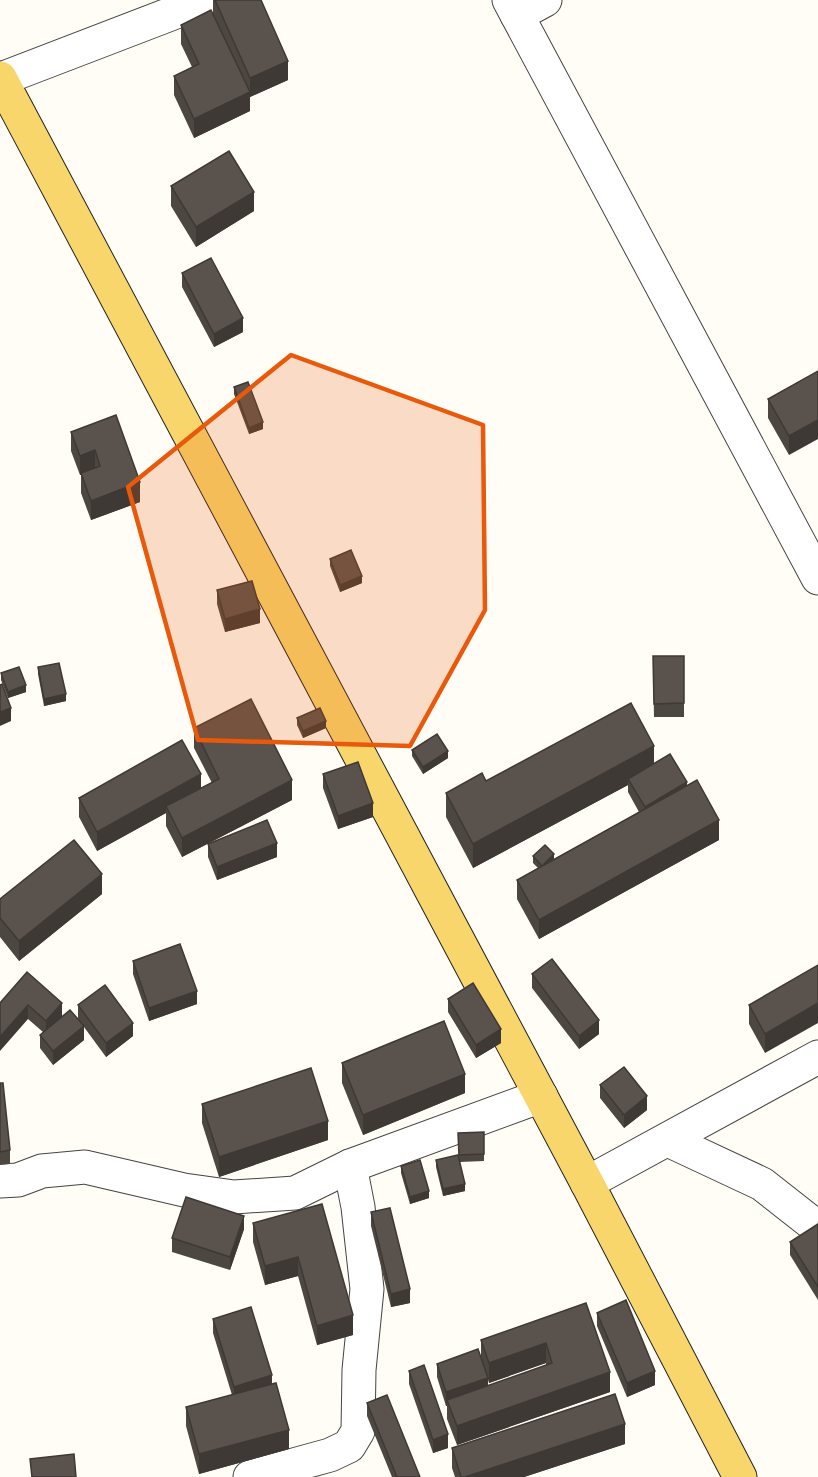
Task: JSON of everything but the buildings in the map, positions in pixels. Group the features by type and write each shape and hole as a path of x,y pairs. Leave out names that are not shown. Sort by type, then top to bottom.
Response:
{"main road":[{"path":"0,78 541,1096 740,1477"}],"street":[{"path":"0,78 207,0"},
{"path":"545,0 513,7 808,534 818,578"},
{"path":"587,1183 818,1057"},
{"path":"0,1180 18,1180 42,1171 85,1167 184,1190 234,1197 295,1193 350,1166 541,1096"},
{"path":"668,1140 762,1184 818,1228"},
{"path":"250,1477 330,1455 349,1446 358,1431 359,1370 367,1289 358,1207 350,1166"}],"highlighted area":[{"path":"291,355 483,425 485,610 410,746 198,740 128,487"}]}
